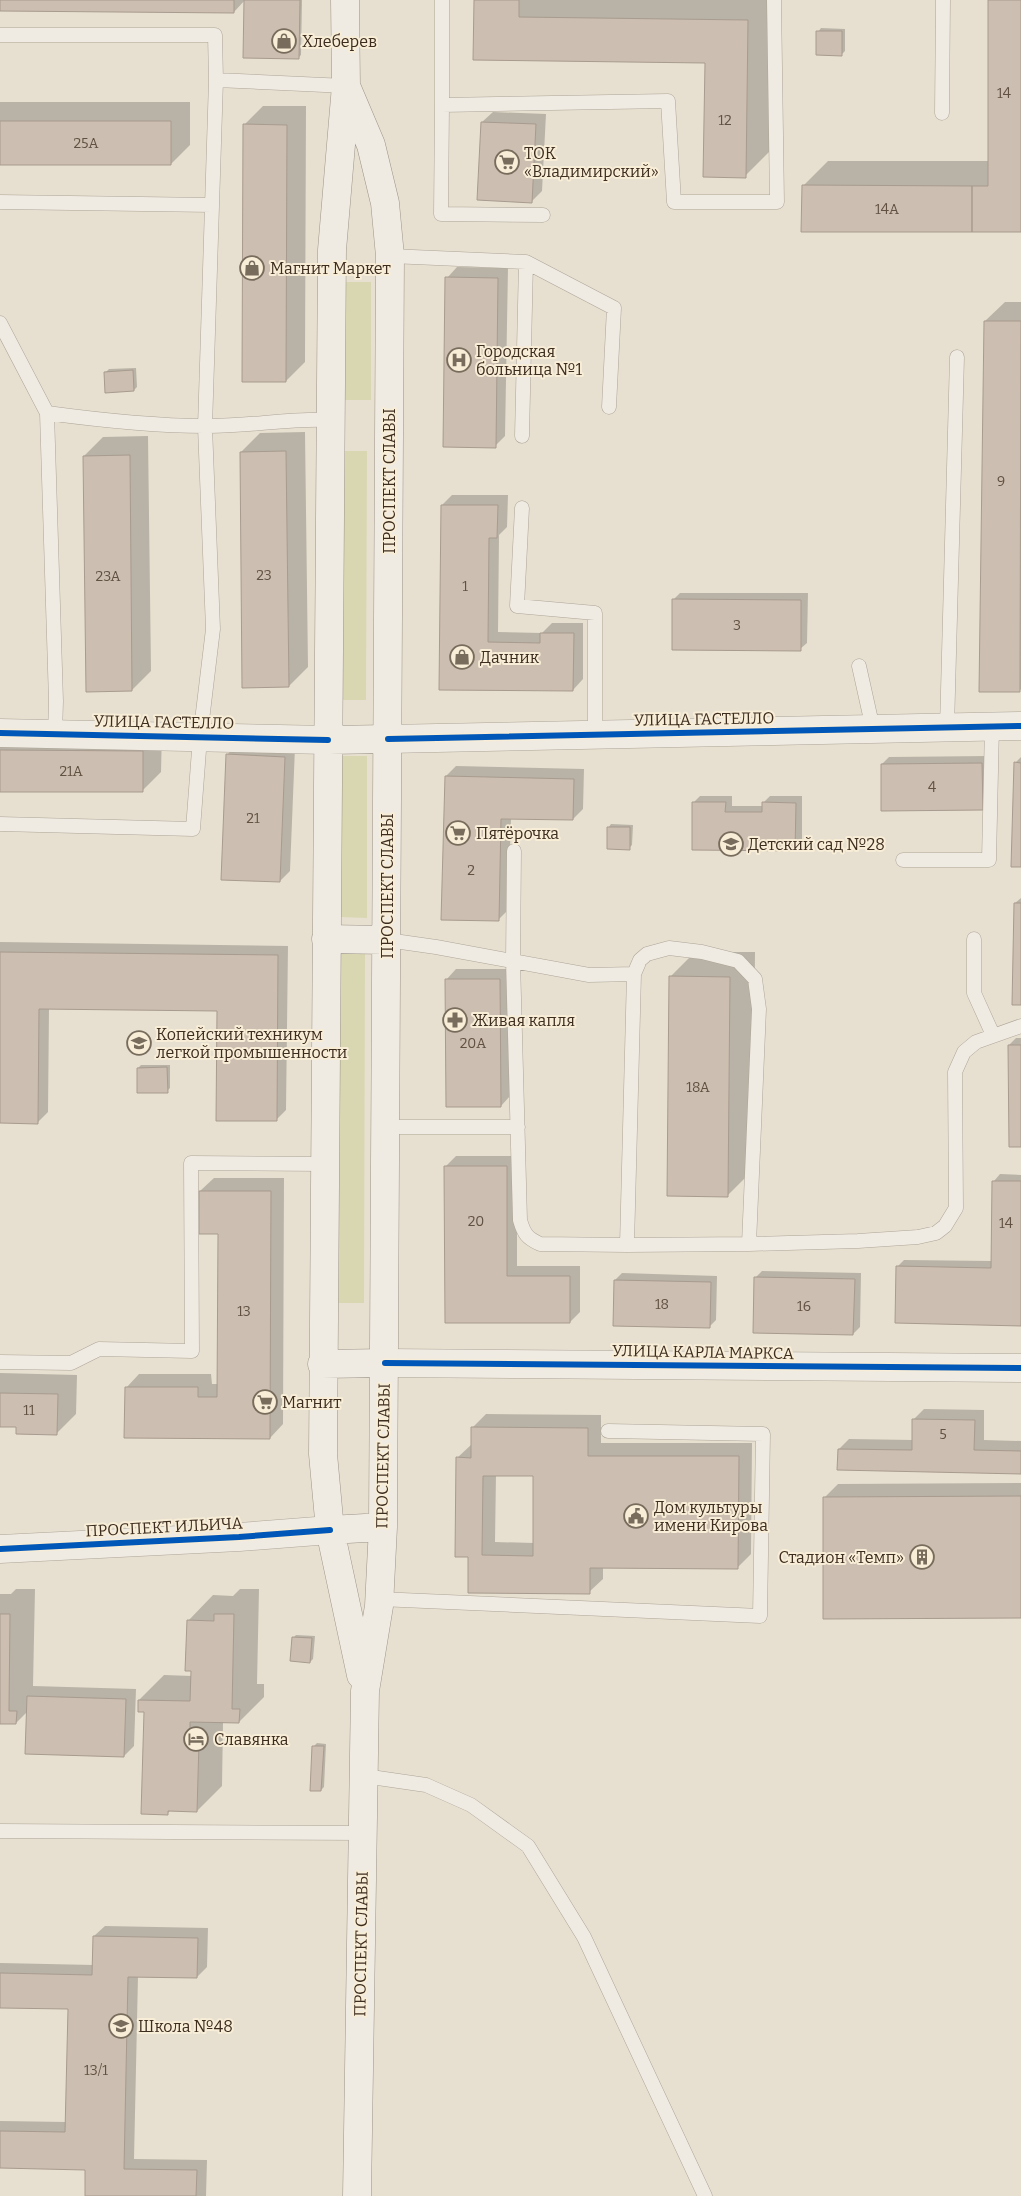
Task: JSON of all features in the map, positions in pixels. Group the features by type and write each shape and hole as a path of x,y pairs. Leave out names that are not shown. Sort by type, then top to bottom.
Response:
{"main road":[{"name":"ПРОСПЕКТ СЛАВЫ","path":"345,0 346,86 332,250 322,1454 330,1530 364,1692"},
{"name":"ПРОСПЕКТ СЛАВЫ","path":"346,86 371,145 385,203 390,256 383,1527 379,1599 364,1692 357,2196"},
{"name":"УЛИЦА ГАСТЕЛЛО","path":"0,733 328,740 1021,726"},
{"path":"326,939 387,940"},
{"name":"УЛИЦА КАРЛА МАРКСА","path":"322,1364 1021,1368"},
{"name":"ПРОСПЕКТ ИЛЬИЧА","path":"0,1549 240,1537 383,1527"}],"lane":[{"path":"442,0 441,214 543,216"},
{"path":"442,105 668,101 674,202 776,202 774,0"},
{"path":"942,113 943,0"},
{"path":"0,35 215,35 216,80 205,426 212,629 200,737 193,829 0,824"},
{"path":"216,80 346,86"},
{"path":"0,202 212,205"},
{"path":"390,256 526,262 614,308 609,407"},
{"path":"522,436 526,262"},
{"path":"0,323 47,412 56,691 55,734"},
{"path":"947,728 957,357"},
{"path":"47,412 108,421 205,426 306,419 330,420"},
{"path":"522,508 517,606 594,613 595,735"},
{"path":"858,666 873,729"},
{"path":"903,860 989,860 992,726"},
{"path":"514,851 513,961 520,1220 524,1233 528,1238 540,1244 627,1246 858,1241 918,1237 936,1233 945,1226 956,1208 955,1072 964,1052 976,1042 992,1034 1021,1026"},
{"path":"974,939 974,993 992,1034"},
{"path":"387,940 589,975 634,974"},
{"path":"627,1246 634,974 640,960 647,954 669,948 702,952 738,961 755,979 759,1009 749,1244"},
{"path":"386,1127 518,1127"},
{"path":"0,1362 71,1363 99,1349 192,1351 192,1163 324,1164"},
{"path":"379,1599 760,1616 763,1434 608,1431"},
{"path":"364,1776 426,1785 471,1805 528,1846 584,1937 704,2196"},
{"path":"0,1831 363,1833"}],"green space":[{"path":"344,282 371,282 371,400 344,400"},
{"path":"340,451 367,451 366,700 340,700"},
{"path":"339,756 367,756 367,918 339,917"},
{"path":"335,950 365,950 364,1303 334,1303"}],"building":[{"path":"0,0 234,0 234,13 0,11"},
{"path":"244,0 300,0 299,59 243,58"},
{"path":"474,0 519,0 519,17 748,20 746,178 703,177 705,63 473,60"},
{"path":"988,0 1021,0 1021,232 972,232 972,186 988,186"},
{"path":"816,31 842,31 842,56 816,55"},
{"path":"0,121 171,121 171,165 0,165"},
{"name":"ТОК «Владимирский»","path":"481,122 536,124 532,203 477,200"},
{"path":"243,124 287,125 286,382 242,382"},
{"path":"802,185 972,186 972,232 801,232"},
{"path":"445,277 498,278 496,448 443,447"},
{"path":"984,321 1021,321 1020,692 979,692"},
{"path":"133,370 134,391 105,393 104,372"},
{"path":"286,451 289,687 242,688 240,452"},
{"path":"130,455 132,691 86,692 83,456"},
{"path":"441,505 498,505 497,538 489,538 488,642 540,643 540,633 574,633 573,691 439,690"},
{"path":"672,599 801,600 801,651 672,650"},
{"path":"0,750 143,751 143,792 0,792"},
{"path":"226,754 285,757 280,882 221,880"},
{"path":"1014,762 1021,763 1021,867 1011,867"},
{"path":"982,763 983,810 881,811 881,764"},
{"path":"445,776 574,779 573,820 501,819 499,921 441,920"},
{"path":"692,802 726,802 725,812 762,812 762,802 796,803 795,851 692,850"},
{"path":"607,827 630,827 630,850 607,849"},
{"path":"1014,903 1021,903 1021,1005 1012,1005"},
{"path":"0,952 278,955 277,1121 216,1121 217,1011 39,1009 38,1124 0,1123"},
{"path":"669,976 730,977 728,1197 667,1196"},
{"path":"445,979 500,979 501,1107 446,1107"},
{"path":"1008,1045 1021,1045 1021,1147 1009,1147"},
{"path":"167,1067 168,1093 137,1093 137,1068"},
{"path":"444,1166 507,1166 507,1276 570,1276 570,1323 445,1323"},
{"path":"992,1181 1021,1181 1021,1326 895,1323 896,1266 991,1268"},
{"path":"199,1191 271,1191 270,1439 124,1438 125,1387 198,1387 198,1397 217,1397 218,1234 199,1234"},
{"path":"754,1277 855,1279 853,1335 753,1333"},
{"path":"614,1280 711,1282 710,1328 613,1326"},
{"path":"0,1393 58,1394 57,1435 16,1434 16,1427 0,1427"},
{"path":"912,1419 975,1420 974,1450 1021,1451 1021,1474 837,1470 838,1449 912,1450"},
{"name":"Дом культуры имени Кирова","path":"471,1427 588,1428 588,1456 739,1456 738,1569 590,1568 590,1594 468,1593 468,1557 455,1557 456,1457 471,1458","holes":["483,1476 533,1476 533,1556 482,1555"]},
{"name":"Стадион «Темп»","path":"1021,1496 1021,1618 823,1619 823,1497"},
{"path":"0,1614 10,1614 9,1711 17,1711 16,1724 0,1724"},
{"path":"214,1614 234,1614 232,1709 240,1709 239,1723 190,1722 190,1742 199,1742 197,1812 168,1811 168,1815 141,1814 144,1712 138,1712 138,1700 190,1701 191,1671 185,1671 187,1620 214,1621"},
{"path":"292,1637 312,1638 310,1663 290,1661"},
{"path":"27,1696 126,1699 124,1757 25,1754"},
{"path":"312,1746 324,1746 321,1791 310,1791"},
{"path":"93,1936 198,1938 197,1978 128,1977 124,2169 197,2170 196,2196 85,2196 85,2170 0,2168 0,2131 65,2132 68,2009 0,2008 0,1973 92,1975"}],"cycle path":[{"path":"388,739 1021,726"},
{"path":"0,733 328,740"},
{"path":"385,1363 1021,1368"},
{"path":"0,1549 239,1537 330,1530"}],"place":[{"name":"Хлеберев","path":"284,41"},
{"name":"ТОК «Владимирский»","path":"507,162"},
{"name":"Магнит Маркет","path":"252,268"},
{"name":"Городская больница №1","path":"459,360"},
{"name":"Дачник","path":"462,657"},
{"name":"Пятёрочка","path":"458,833"},
{"name":"Детский сад №28","path":"731,844"},
{"name":"Живая капля","path":"455,1020"},
{"name":"Копейский техникум легкой промышенности","path":"139,1043"},
{"name":"Магнит","path":"265,1402"},
{"name":"Дом культуры имени Кирова","path":"636,1516"},
{"name":"Стадион «Темп»","path":"922,1557"},
{"name":"Славянка","path":"196,1739"},
{"name":"Школа №48","path":"121,2026"}]}
